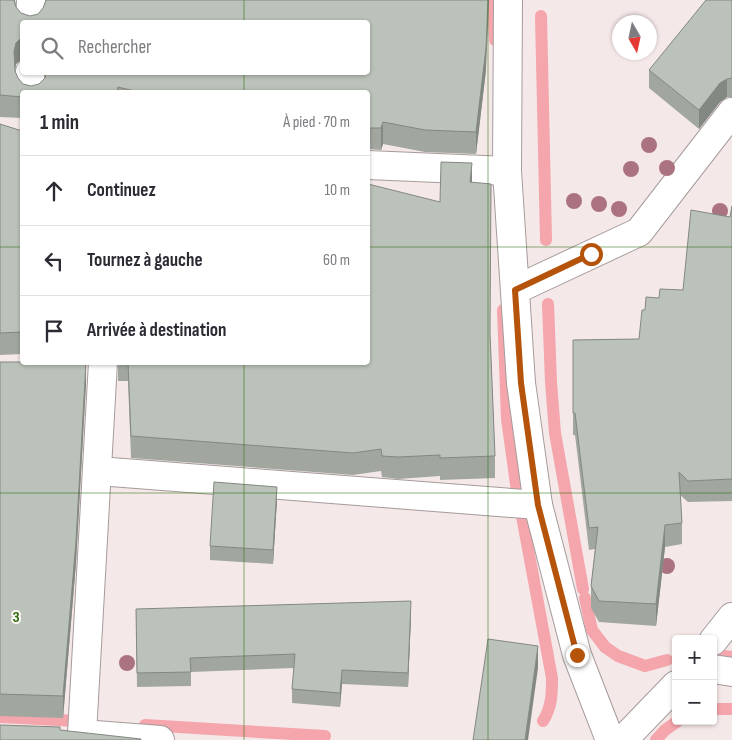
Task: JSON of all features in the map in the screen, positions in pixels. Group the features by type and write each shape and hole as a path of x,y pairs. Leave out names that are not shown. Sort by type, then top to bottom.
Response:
{"street":[{"path":"30,20 31,0"},
{"path":"508,0 507,172 521,383 538,505 577,655 610,740"},
{"path":"30,75 31,90"},
{"path":"515,290 639,232 732,112"},
{"path":"370,165 507,172"},
{"path":"75,368 103,365 82,734"},
{"path":"98,471 538,505"},
{"path":"717,636 732,617"},
{"path":"717,670 732,672"},
{"path":"623,740 672,689"},
{"path":"55,733 160,740"}],"building":[{"path":"0,0 14,0 16,7 21,13 30,16 38,14 46,0 488,0 486,48 476,132 425,130 383,122 381,128 370,128 370,90 130,90 118,87 117,90 20,90 20,97 0,95"},
{"path":"706,0 732,0 732,78 720,83 699,110 649,70"},
{"path":"0,124 20,130 20,332 0,333"},
{"path":"441,162 472,163 470,182 491,184 490,333 495,456 440,458 440,455 398,457 382,456 381,449 353,453 131,436 128,365 370,365 370,184 440,202"},
{"path":"732,206 732,479 688,481 679,472 682,523 665,525 656,604 599,601 591,586 598,527 589,528 575,413 573,413 573,340 639,339 642,310 645,310 646,297 659,298 660,289 683,290 691,210 730,217"},
{"path":"0,362 20,362 20,365 86,365 76,541 63,696 0,694"},
{"path":"214,482 277,487 273,550 210,546"},
{"path":"411,601 408,673 342,670 340,693 292,689 295,654 190,658 191,672 137,673 136,609"},
{"path":"488,639 538,646 525,740 473,740"},
{"path":"0,725 60,727 60,730 141,740 0,740"}],"waterway":[{"path":"493,0 495,40"},
{"path":"541,16 546,240"},
{"path":"548,304 555,433 583,589"},
{"path":"503,310 507,419 518,499"},
{"path":"521,511 552,678 550,705 543,721"},
{"path":"585,598 592,630 605,647 618,656 645,666 667,660"},
{"path":"724,656 732,657"},
{"path":"717,709 732,709"},
{"path":"0,717 77,721"},
{"path":"145,725 325,736"},
{"path":"656,740 672,725"}],"route":[{"path":"577,655 538,505 521,383 515,290 591,254"}]}
